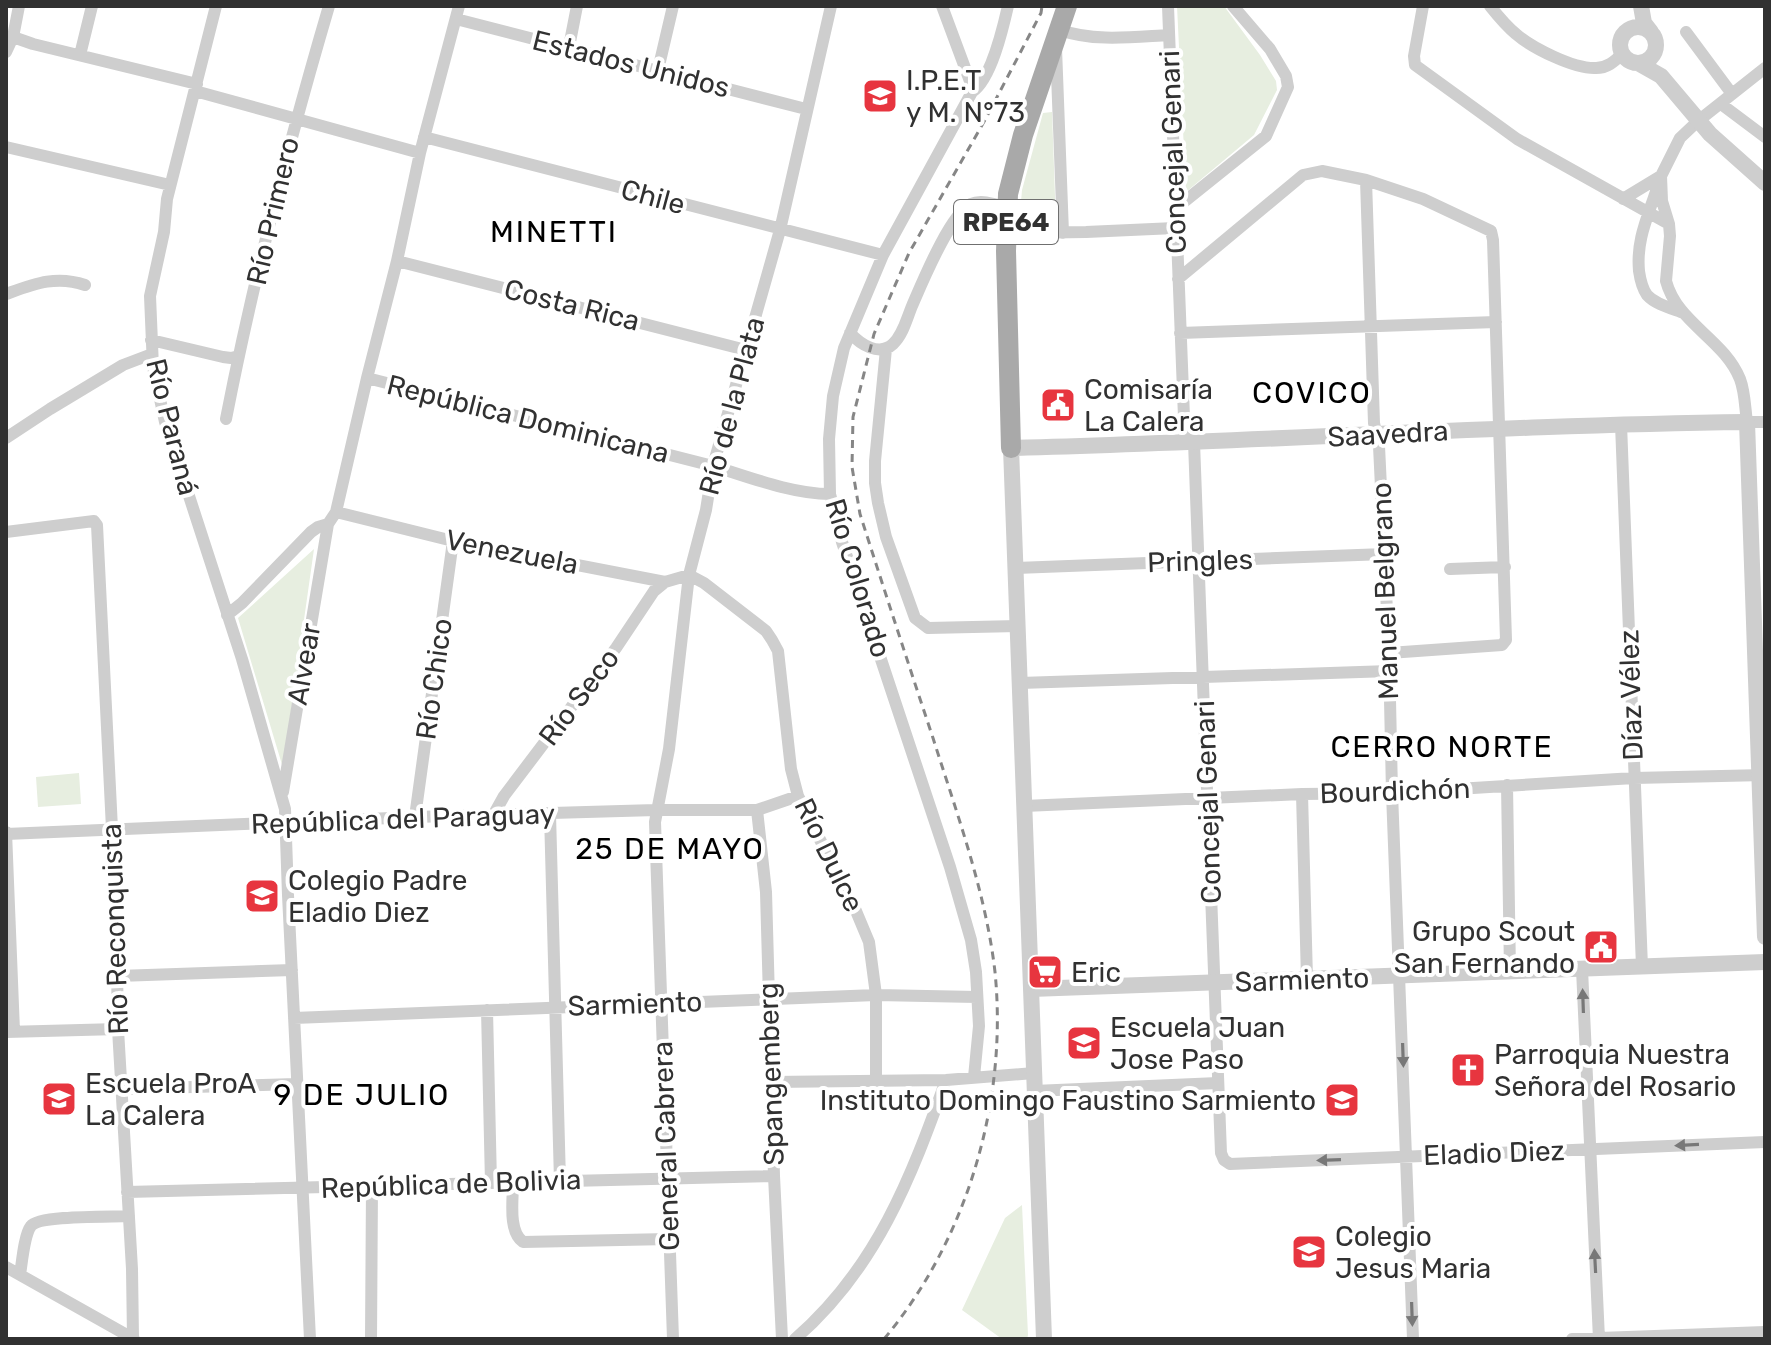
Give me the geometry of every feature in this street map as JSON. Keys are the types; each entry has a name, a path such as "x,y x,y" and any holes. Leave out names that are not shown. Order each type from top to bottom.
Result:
{"main road":[{"name":"RPE64","path":"1011,448 1007,207 1014,164 1067,6"}],"street":[{"path":"6,52 13,37 19,6"},
{"path":"80,55 92,6"},
{"name":"Río Paraná","path":"216,6 170,185 164,232 150,296 152,354 165,422 282,795"},
{"name":"Río Primero","path":"226,419 296,118 329,6"},
{"path":"569,47 577,6"},
{"path":"658,70 673,6"},
{"name":"Río de la Plata","path":"656,810 669,749 689,575 706,510 713,466 780,230 831,6"},
{"path":"942,6 972,92"},
{"name":"Río Colorado","path":"974,1077 979,1026 971,940 846,554 830,494 829,439 833,396 850,333 883,255 972,92 978,89 986,74 1008,6"},
{"name":"Concejal Genari","path":"1168,6 1180,333 1199,561 1218,1083 1221,1153 1224,1160"},
{"path":"1175,209 1266,136 1288,87 1286,76 1270,49 1233,6"},
{"path":"1423,6 1415,65 1517,139 1669,224"},
{"path":"1490,6 1518,36 1544,52 1581,67 1597,68 1612,64 1622,54"},
{"path":"1641,6 1635,21 1621,37 1620,49 1629,61 1661,76"},
{"path":"1641,6 1644,23 1656,43 1656,62 1661,76 1698,121 1765,183"},
{"name":"Estados Unidos","path":"457,12 569,47 806,109"},
{"name":"Alvear","path":"310,1339 286,823 282,795 328,524 336,512 420,153 457,12"},
{"path":"1629,29 1640,27 1651,32"},
{"path":"1686,32 1732,94"},
{"path":"1063,233 1058,36 1101,39 1169,35"},
{"path":"13,37 420,153"},
{"path":"1638,63 1649,59 1655,49"},
{"path":"1681,312 1657,303 1647,294 1641,281 1641,232 1661,176 1680,138 1765,68"},
{"path":"1035,102 1058,104"},
{"path":"1721,104 1765,137"},
{"name":"Chile","path":"424,137 883,255"},
{"path":"6,147 170,185"},
{"path":"1178,279 1303,175 1322,171 1366,180 1423,199 1491,231 1505,567 1505,643 1389,653"},
{"path":"1623,199 1661,176"},
{"path":"1661,176 1662,201 1670,236 1666,281 1681,312 1709,337 1736,370 1743,391 1759,588 1757,666 1765,937"},
{"name":"Manuel Belgrano","path":"1366,180 1376,434 1390,671 1413,1339"},
{"path":"850,333 859,343 870,348 886,349 893,344 957,216 964,208 980,201 1007,207"},
{"path":"1006,233 1175,228"},
{"name":"Costa Rica","path":"397,261 746,350"},
{"path":"6,294 54,279 69,279 85,285"},
{"path":"1180,333 1496,322"},
{"path":"151,340 223,357 239,356"},
{"path":"886,349 875,483 886,537 915,618 928,628 1018,626"},
{"path":"6,438 123,365 152,354"},
{"name":"República Dominicana","path":"367,378 791,488 830,494"},
{"name":"Saavedra","path":"1011,448 1621,424 1765,422"},
{"name":"Díaz Vélez","path":"1621,424 1642,967"},
{"name":"RPE64","path":"1011,448 1044,1339"},
{"name":"Venezuela","path":"336,512 453,541 665,582 689,575"},
{"name":"Río Reconquista","path":"6,532 94,521 97,525 134,1339"},
{"path":"227,615 311,532 328,524"},
{"name":"Río Chico","path":"415,817 453,541"},
{"name":"Pringles","path":"1016,568 1385,554"},
{"path":"1450,569 1505,567"},
{"name":"Río Dulce","path":"689,575 766,631 778,651 791,769 798,796 869,942 876,995 876,1081"},
{"name":"Río Seco","path":"494,814 654,591 665,582"},
{"path":"1020,683 1390,671"},
{"name":"Bourdichón","path":"1024,806 1392,793 1634,778 1762,775"},
{"path":"1507,785 1510,972"},
{"path":"1302,794 1307,979"},
{"name":"República del Paraguay","path":"6,833 494,814 757,810 798,796"},
{"name":"General Cabrera","path":"656,810 673,1339"},
{"name":"Spangemberg","path":"757,810 766,892 782,1339"},
{"path":"550,814 560,1181"},
{"path":"6,833 10,1032 118,1029"},
{"name":"Sarmiento","path":"1031,989 1765,962"},
{"path":"1582,969 1598,1338"},
{"path":"118,976 292,970"},
{"name":"Sarmiento","path":"294,1018 876,995 977,997"},
{"path":"487,1010 491,1183"},
{"path":"772,1082 946,1080 1034,1073"},
{"path":"795,1339 821,1316 874,1246 903,1191 946,1080"},
{"path":"1034,1091 1218,1083"},
{"path":"121,1089 296,1084"},
{"name":"Eladio Diez","path":"1224,1160 1230,1164 1765,1142"},
{"name":"República de Bolivia","path":"127,1192 774,1176"},
{"path":"513,1183 514,1230 523,1242 669,1239"},
{"path":"371,1339 372,1186"},
{"path":"20,1275 29,1228 35,1222 129,1216"},
{"path":"6,1267 134,1339"},
{"path":"1572,1339 1765,1332"}],"shaded area":[{"path":"1177,6 1224,6 1260,55 1276,81 1277,90 1254,135 1186,192"},
{"path":"1052,112 1056,224 1019,225 1022,190 1043,113"},
{"path":"314,549 283,768 238,618"},
{"path":"79,773 81,804 38,807 36,777"},
{"path":"1022,1205 1028,1335 1027,1339 1002,1339 962,1310 1005,1218"}],"railway":[{"path":"884,1339 913,1300 938,1258 976,1167 995,1070 997,1021 991,942 978,883 860,514 852,467 853,417 874,334 909,253 985,120 1042,6"}],"place":[{"name":"I.P.E.T y M. N°73","path":"880,96"},
{"name":"Comisaría La Calera","path":"1058,405"},
{"name":"Colegio Padre Eladio Diez","path":"262,896"},
{"name":"Grupo Scout San Fernando","path":"1601,947"},
{"name":"Eric","path":"1045,972"},
{"name":"Escuela Juan Jose Paso","path":"1084,1043"},
{"name":"Parroquia Nuestra Señora del Rosario","path":"1468,1070"},
{"name":"Escuela ProA La Calera","path":"59,1099"},
{"name":"Instituto Domingo Faustino Sarmiento","path":"1342,1100"},
{"name":"Colegio Jesus Maria","path":"1309,1252"}],"district":[{"name":"MINETTI","path":"554,232"},
{"name":"COVICO","path":"1312,393"},
{"name":"CERRO NORTE","path":"1442,747"},
{"name":"25 DE MAYO","path":"670,849"},
{"name":"9 DE JULIO","path":"362,1095"}]}
